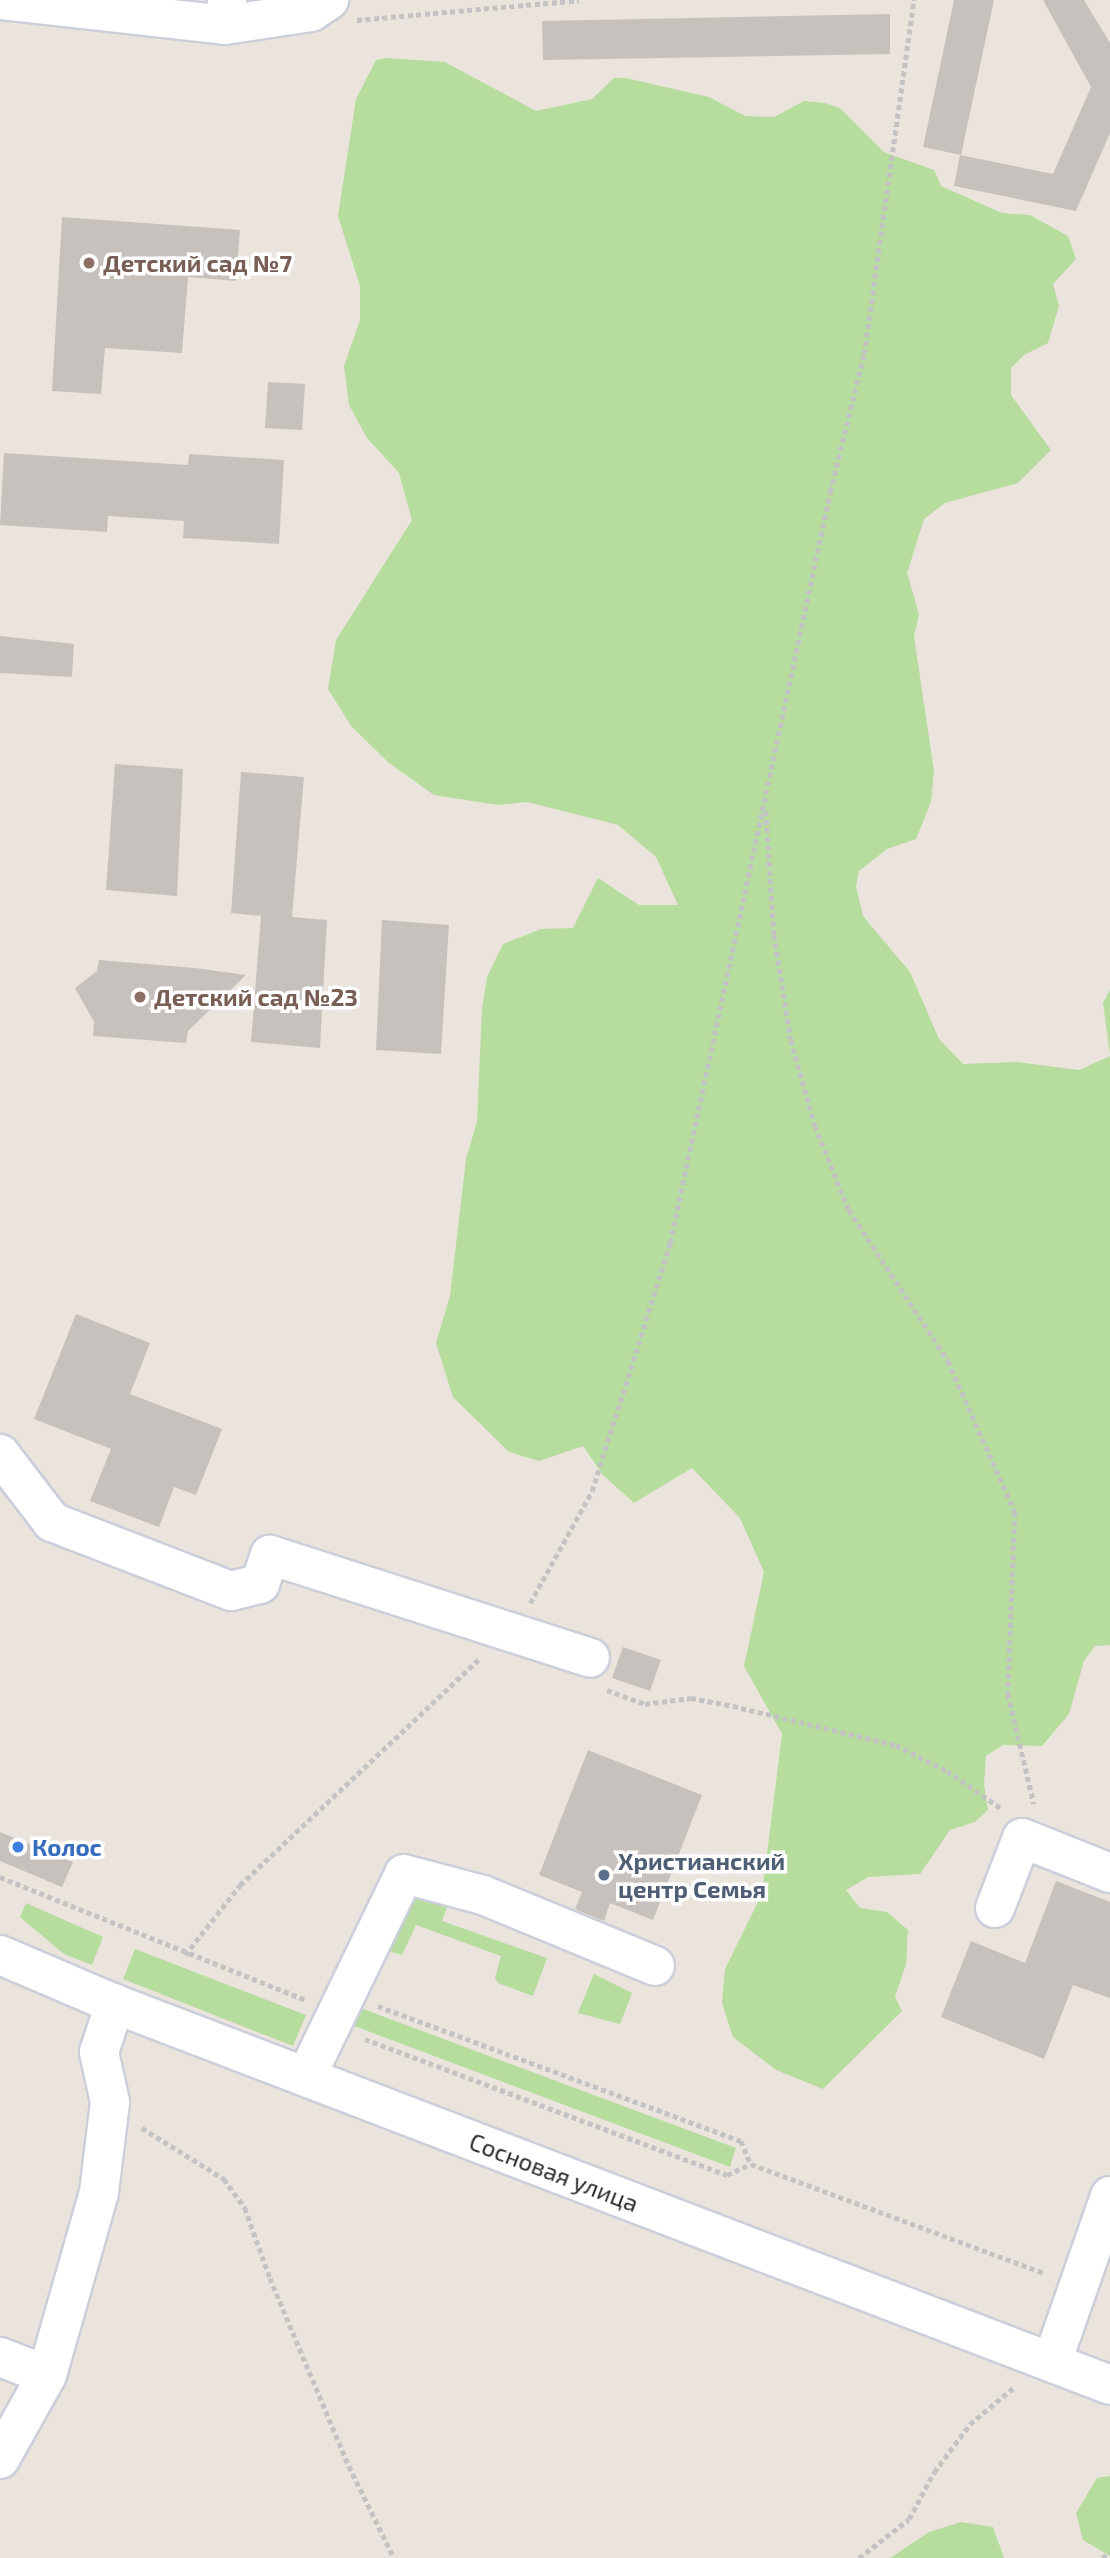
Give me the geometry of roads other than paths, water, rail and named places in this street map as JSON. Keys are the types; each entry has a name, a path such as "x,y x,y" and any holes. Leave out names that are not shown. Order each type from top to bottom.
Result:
{"street":[{"path":"2,0 226,12 337,11"},
{"path":"0,1454 52,1522 231,1591 260,1584 270,1555 590,1658"},
{"path":"995,1908 1035,1843 1110,1873"},
{"path":"306,2077 335,2010 404,1874 483,1895 655,1966"},
{"name":"Сосновая улица","path":"0,1955 115,2004 1110,2385"},
{"path":"0,2459 47,2375 99,2192 110,2102 99,2052 115,2004"},
{"path":"1052,2362 1110,2196"},
{"path":"0,2357 47,2375"}],"place":[{"name":"Детский сад №7","path":"89,263"},
{"name":"Детский сад №23","path":"140,997"},
{"name":"Колос","path":"18,1847"},
{"name":"Христианский центр Семья","path":"604,1875"}]}
